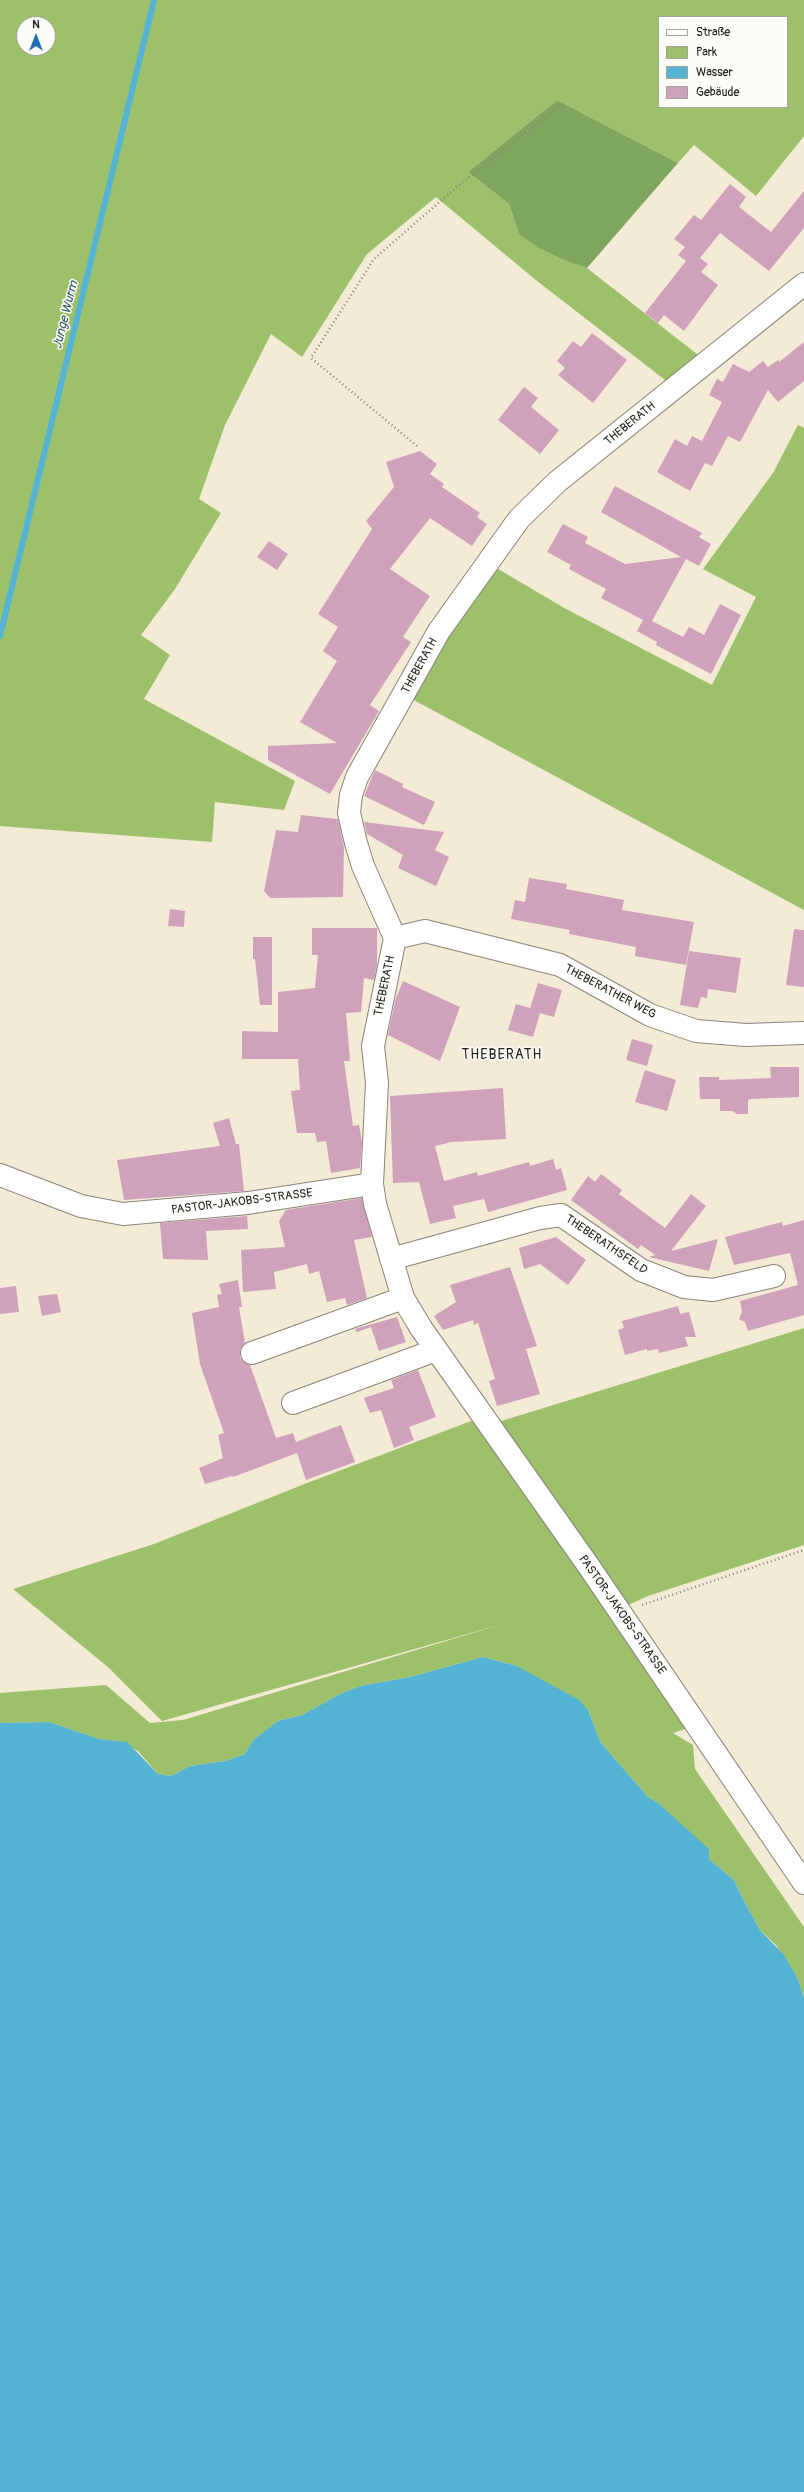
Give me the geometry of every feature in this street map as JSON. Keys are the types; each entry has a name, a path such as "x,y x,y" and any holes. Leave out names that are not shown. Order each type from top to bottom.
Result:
{"street":[{"name":"THEBERATH","path":"372,1184 376,1083 373,1046 395,938 363,866 349,813 351,795 357,777 439,631 519,519 557,482 804,284"},
{"name":"THEBERATHER WEG","path":"395,938 425,931 560,965 656,1017 696,1031 746,1034 804,1032"},
{"name":"PASTOR-JAKOBS-STRASSE","path":"0,1175 81,1206 123,1214 248,1203 372,1184 375,1204 403,1298 436,1350 621,1614 804,1883"},
{"name":"THEBERATHSFELD","path":"391,1259 540,1218 561,1215 641,1270 684,1288 713,1290 774,1276"},
{"path":"252,1353 403,1298"},
{"path":"293,1403 436,1350"}],"path":[{"path":"417,446 311,358 374,258 458,186 563,103"},
{"path":"621,1614 804,1550"}],"green space":[{"path":"0,0 804,0 804,136 756,196 694,145 678,163 557,100 468,172 509,204 519,234 571,263 587,268 702,358 669,383 537,281 436,197 367,254 302,357 271,334 225,425 199,499 221,513 175,589 141,635 170,655 144,699 295,781 284,810 215,802 212,842 0,826"},
{"path":"557,100 678,163 587,268 571,263 539,248 519,234 509,204 468,172"},
{"path":"798,425 804,428 804,910 410,698 456,615 493,566 566,609 712,685 756,597 703,569 773,473"},
{"path":"804,1328 804,1545 648,1596 624,1607 498,1422"},
{"path":"479,1418 691,1727 673,1733 693,1745 695,1769 804,1927 804,1999 798,1979 776,1945 760,1930 734,1880 709,1859 658,1803 648,1797 601,1743 588,1710 517,1666 483,1657 410,1677 360,1686 340,1694 302,1715 278,1721 253,1740 245,1754 225,1761 190,1766 171,1776 158,1774 138,1751 117,1741 99,1739 49,1722 0,1723 0,1693 106,1685 150,1723 183,1720 506,1623 162,1721 109,1668 13,1589 154,1544 307,1483"}],"water":[{"path":"483,1657 517,1666 579,1700 588,1710 601,1743 648,1797 658,1803 709,1849 709,1859 734,1880 760,1930 784,1955 798,1979 804,1999 804,2492 0,2492 0,1723 49,1722 99,1739 127,1742 158,1774 171,1776 190,1766 225,1761 245,1754 253,1740 278,1721 302,1715 340,1694 360,1686 410,1677"}],"building":[{"path":"730,184 746,197 739,207 771,232 804,191 804,228 769,271 720,233 700,258 708,264 701,272 718,285 684,331 664,315 658,323 645,313 686,261 678,255 685,247 674,239 694,215 701,220"},
{"path":"592,333 627,360 593,403 558,375 565,368 557,361 573,341 581,347"},
{"path":"804,342 804,381 778,402 768,390 740,442 728,436 712,466 705,463 690,491 657,472 675,439 687,446 692,436 702,441 722,402 709,395 717,379 723,382 733,364 749,372 763,361 768,367 778,360 779,362"},
{"path":"524,387 538,398 531,407 559,430 540,454 498,420"},
{"path":"420,451 437,464 430,474 444,484 442,487 480,513 477,517 487,524 472,546 430,518 390,569 430,596 403,637 411,642 370,705 379,711 330,794 268,760 268,746 337,743 300,722 337,661 323,651 338,627 318,614 372,529 366,521 394,487 386,462"},
{"path":"615,486 702,533 699,537 711,544 699,566 686,559 652,621 683,637 689,627 704,635 720,604 741,615 711,674 656,645 657,642 637,631 643,620 601,598 606,589 569,569 571,565 547,552 563,524 588,537 585,543 625,564 681,557 601,512"},
{"path":"269,541 288,554 277,570 257,557"},
{"path":"375,770 403,784 402,787 435,802 424,825 364,796"},
{"path":"301,815 338,819 344,847 343,897 270,898 264,891 276,830 298,832"},
{"path":"364,822 444,832 435,850 449,857 436,886 398,868 403,855 367,834"},
{"path":"529,878 567,884 566,889 624,900 622,910 694,922 686,965 635,956 636,947 569,934 570,930 511,919 515,900 525,902"},
{"path":"170,909 185,911 184,927 168,926"},
{"path":"312,928 377,928 377,965 374,980 364,978 361,1012 346,1013 350,1061 344,1061 353,1126 359,1125 362,1142 360,1168 331,1173 326,1141 317,1142 315,1133 297,1133 291,1091 300,1090 298,1059 242,1059 242,1031 278,1032 278,992 315,988 318,955 312,955"},
{"path":"794,929 804,930 804,987 786,985"},
{"path":"253,937 272,937 272,1005 260,1005 255,959 253,959"},
{"path":"689,951 741,958 736,993 708,989 707,998 701,997 698,1008 680,1005"},
{"path":"403,981 460,1007 440,1061 388,1035 395,1001"},
{"path":"538,983 562,990 554,1017 540,1013 533,1037 508,1030 516,1004 530,1008"},
{"path":"632,1039 653,1045 647,1066 626,1060"},
{"path":"770,1067 799,1067 799,1097 748,1100 748,1114 737,1114 732,1111 720,1111 720,1099 700,1099 699,1077 719,1077 719,1080 771,1078"},
{"path":"645,1070 676,1080 667,1111 635,1102"},
{"path":"503,1088 506,1139 452,1142 435,1146 444,1181 477,1172 478,1176 529,1162 530,1166 553,1159 556,1170 561,1168 567,1190 488,1212 484,1199 453,1206 456,1218 430,1224 419,1182 393,1183 390,1096"},
{"path":"229,1118 236,1144 239,1144 244,1191 124,1200 117,1160 220,1146 213,1123"},
{"path":"601,1174 622,1190 619,1194 665,1228 691,1194 706,1206 671,1251 718,1239 709,1271 649,1257 655,1255 641,1245 638,1249 571,1200 588,1176 595,1182"},
{"path":"362,1198 372,1237 354,1240 367,1298 347,1305 345,1298 327,1302 319,1271 309,1274 307,1264 274,1272 276,1289 243,1292 241,1250 285,1247 279,1221 286,1210"},
{"path":"247,1216 248,1229 206,1231 208,1260 163,1259 160,1223"},
{"path":"804,1220 804,1315 748,1331 745,1322 739,1319 742,1312 740,1301 798,1285 790,1253 734,1265 725,1237 782,1222 783,1226"},
{"path":"556,1237 586,1260 568,1285 540,1264 524,1269 519,1248"},
{"path":"510,1267 537,1346 526,1349 540,1394 497,1406 489,1381 495,1379 478,1323 474,1325 473,1320 443,1330 434,1316 456,1302 450,1285"},
{"path":"238,1280 242,1307 239,1307 245,1343 240,1350 240,1357 244,1362 250,1365 276,1438 293,1433 296,1442 341,1425 355,1462 306,1480 297,1453 233,1477 232,1476 205,1484 199,1468 223,1458 218,1435 224,1433 200,1364 192,1313 219,1307 217,1295 222,1294 219,1284"},
{"path":"16,1286 19,1312 0,1314 0,1288"},
{"path":"57,1294 61,1312 42,1316 38,1296"},
{"path":"678,1306 680,1314 689,1312 696,1337 685,1337 688,1346 659,1353 658,1349 647,1351 647,1349 625,1355 618,1330 624,1328 622,1321"},
{"path":"397,1317 406,1342 379,1351 371,1327 357,1332 355,1329"},
{"path":"418,1370 436,1417 409,1427 414,1440 394,1448 381,1410 370,1413 364,1398 394,1388 391,1380"}],"waterway":[{"name":"Junge Wurm","path":"0,636 154,0"}],"district":[{"name":"THEBERATH","path":"502,1055"}]}
